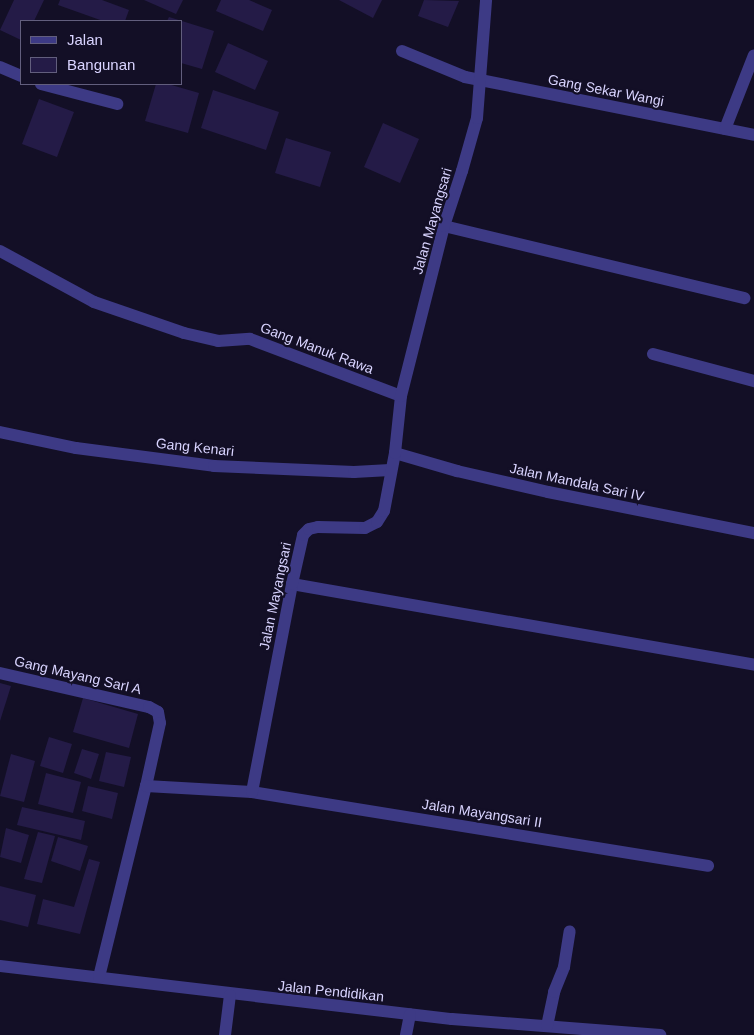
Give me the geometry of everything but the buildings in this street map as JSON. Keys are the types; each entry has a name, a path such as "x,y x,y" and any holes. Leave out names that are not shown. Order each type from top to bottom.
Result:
{"street":[{"name":"Jalan Mayangsari","path":"252,792 300,544 304,535 309,529 365,528 377,522 384,511 390,470 395,453 401,396 444,226 477,118 486,0"},
{"name":"Gang Sekar Wangi","path":"402,51 465,77 754,135"},
{"path":"725,129 754,55"},
{"path":"0,67 20,76"},
{"path":"45,85 116,104"},
{"path":"444,226 744,298"},
{"name":"Gang Manuk Rawa","path":"0,251 94,302 184,333 218,340 250,339 401,396"},
{"path":"653,354 754,381"},
{"name":"Gang Kenari","path":"0,432 76,448 214,466 354,472 390,470"},
{"name":"Jalan Mandala Sari IV","path":"395,453 457,471 548,492 754,533"},
{"path":"292,584 754,665"},
{"name":"Gang Mayang SarI A","path":"0,673 149,707 158,712 160,723 146,786"},
{"path":"99,977 146,786 252,792"},
{"name":"Jalan Mayangsari II","path":"252,792 708,866"},
{"path":"547,1026 554,992 564,967 570,931"},
{"name":"Jalan Pendidikan","path":"0,966 230,995 410,1014 660,1035"},
{"path":"225,1035 230,995"},
{"path":"406,1035 410,1014"}]}
